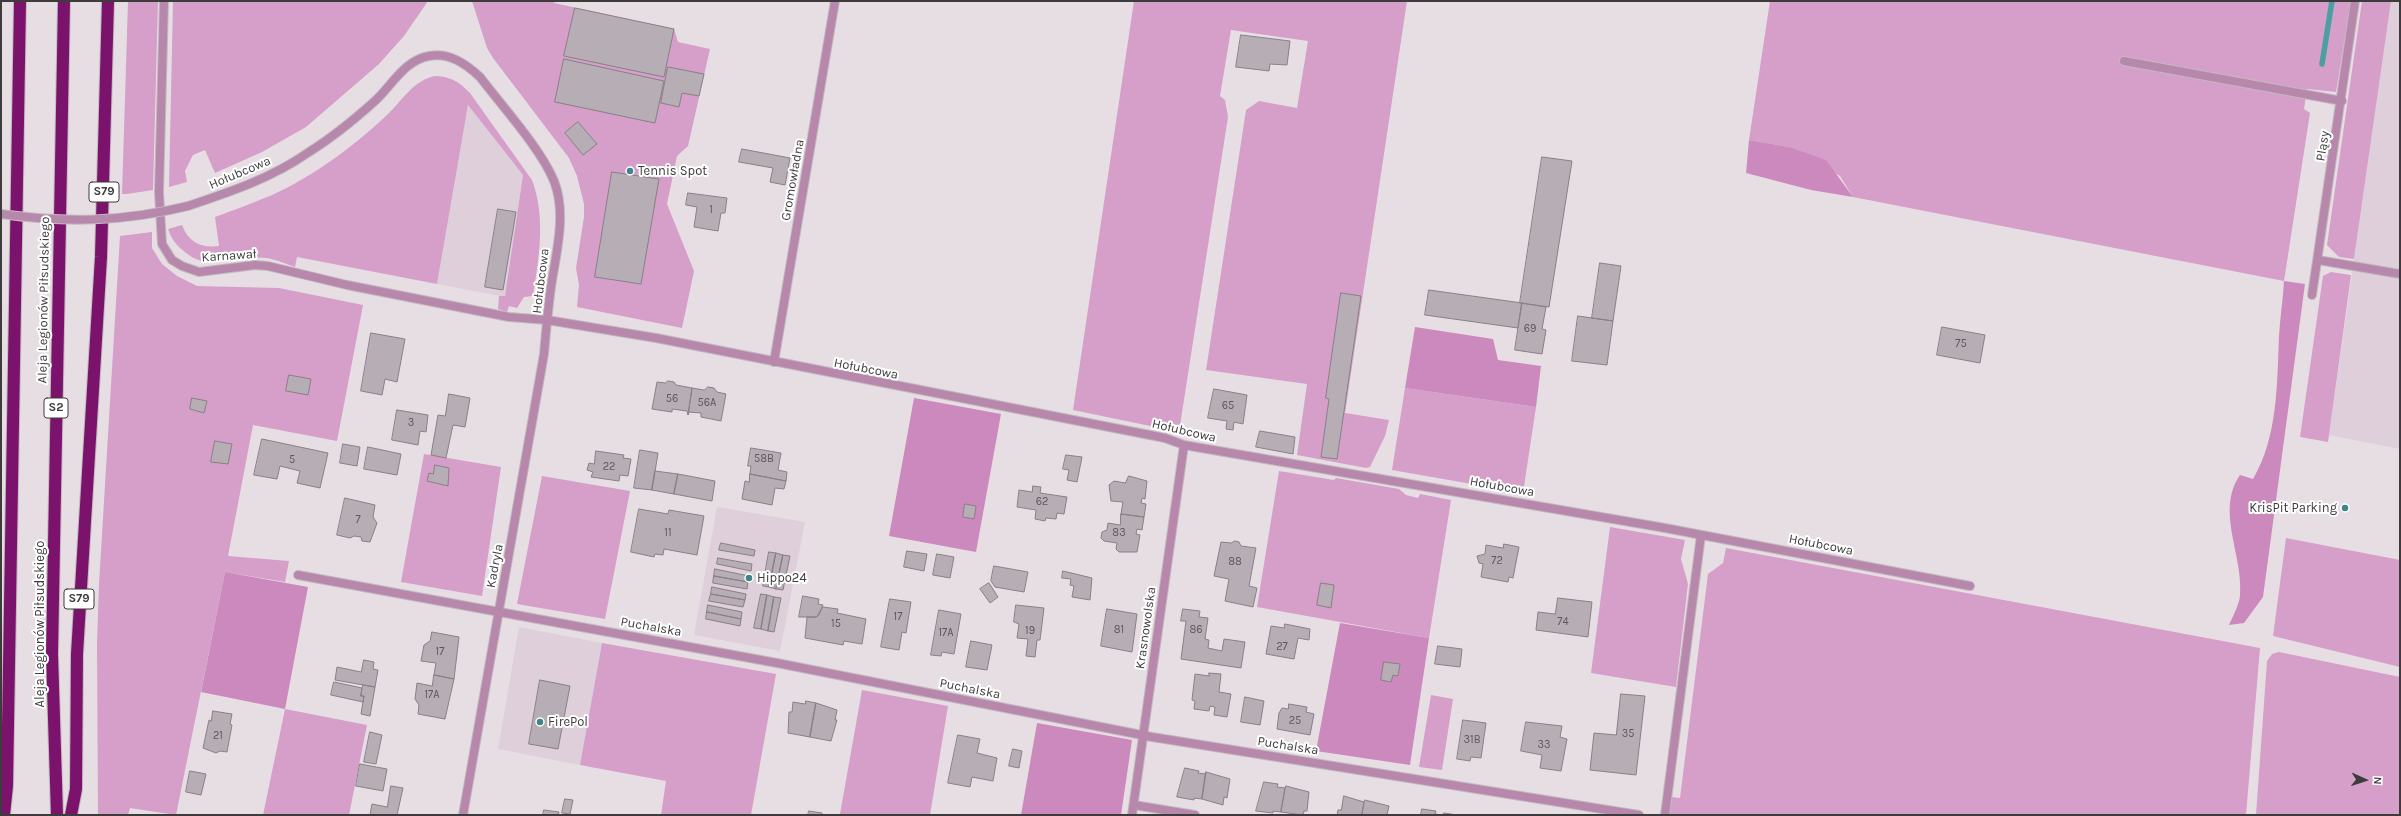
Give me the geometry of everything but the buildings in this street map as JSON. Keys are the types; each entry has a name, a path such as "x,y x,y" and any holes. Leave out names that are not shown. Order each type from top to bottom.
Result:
{"highway":[{"path":"4,815 7,786 20,1"},
{"name":"Aleja Legionów Piłsudskiego","path":"57,815 52,654 64,1"},
{"name":"S79","path":"71,815 76,789 77,654 80,581 101,257 108,1"}],"street":[{"name":"Karnawał","path":"164,1 159,192 162,244 172,260 199,272 268,266 347,285 509,317 546,320"},
{"name":"Gromowładna","path":"774,362 835,1"},
{"name":"Pląsy","path":"2312,295 2342,101 2355,1"},
{"name":"Hołubcowa","path":"1,214 29,218 95,220 124,219 188,206 230,193 269,176 308,153 348,124 377,98 401,72 418,60 428,56 454,58 468,66 480,77 539,155 554,181 558,195 560,216 546,320 656,338 1165,438 1184,444 1701,534 1970,586"},
{"path":"2124,61 2342,101"},
{"path":"2318,260 2400,274"},
{"name":"Kadryla","path":"463,815 531,437 544,354 546,320"},
{"name":"Krasnowolska","path":"1132,815 1184,444"},
{"path":"1665,815 1701,534"},
{"name":"Puchalska","path":"298,576 777,663 1143,735 1639,815"},
{"path":"1134,805 1195,815"}],"shaded area":[{"path":"128,1 158,1 153,190 122,194"},
{"path":"173,1 428,1 404,36 379,64 306,127 262,152 215,173 205,150 193,155 185,171 187,182 169,187"},
{"name":"Tennis Spot","path":"472,1 554,1 554,3 674,29 678,42 710,49 688,146 677,156 667,204 694,271 682,328 577,307 579,285 576,268 584,217 584,204 577,176 569,158 487,48"},
{"path":"1134,1 1407,1 1345,413 1389,420 1385,436 1370,467 1366,468 1297,455 1307,384 1206,370 1246,110 1259,101 1297,108 1308,41 1231,30 1220,96 1225,100 1228,117 1179,432 1073,410"},
{"path":"1770,1 2351,1 2336,92 2307,89 2304,109 2310,113 2284,281 1853,197 1840,176 1789,147 1749,140"},
{"path":"2362,1 2391,1 2354,259 2339,257 2327,245"},
{"path":"2391,1 2400,1 2400,449 2329,435"},
{"path":"436,76 455,81 470,93 532,180 539,208 539,252 533,296 524,297 517,308 509,306 507,312 498,309 499,296 505,296 523,175 468,105 437,284 297,257 295,267 277,260 255,257 224,262 205,262 195,259 186,253 173,239 168,229 182,225 188,236 196,243 207,246 219,246 215,217 272,195 318,170 333,160 374,127 409,91 421,81"},
{"path":"468,105 523,175 505,297 437,284"},
{"path":"1749,140 1789,147 1826,160 1853,197 1811,190 1746,173"},
{"path":"152,232 152,248 162,264 177,276 197,286 279,288 363,305 337,441 253,425 228,556 289,561 285,582 225,572 176,815 130,808 128,815 98,815 97,644 99,584 120,236"},
{"path":"2331,272 2351,275 2328,442 2300,437 2323,276"},
{"path":"2284,281 2305,284 2263,597 2244,623 2229,625 2240,596 2238,565 2230,519 2230,503 2233,489 2240,475 2253,479 2261,463 2272,428 2275,409 2279,329"},
{"path":"1415,327 1493,339 1498,360 1541,366 1536,407 1405,388"},
{"path":"1405,388 1536,407 1523,493 1392,470"},
{"path":"914,398 1001,414 976,552 889,536"},
{"path":"424,454 501,467 482,596 401,582"},
{"path":"1279,471 1334,480 1336,478 1399,489 1406,495 1418,498 1420,494 1451,500 1429,638 1257,607"},
{"path":"542,476 630,491 605,619 517,604"},
{"name":"Hippo24","path":"717,507 805,522 780,651 694,635"},
{"path":"1610,527 1685,540 1681,559 1688,584 1676,687 1591,673"},
{"path":"2286,538 2400,560 2400,667 2273,636"},
{"path":"1726,548 2260,648 2246,815 1669,815 1671,797 1680,798 1708,574 1723,563"},
{"path":"225,572 308,587 285,709 201,692"},
{"path":"1340,623 1429,638 1410,765 1316,751"},
{"path":"519,627 602,643 580,765 498,749"},
{"path":"602,643 776,674 751,815 661,815 666,781 580,765"},
{"path":"2279,652 2400,677 2400,815 2256,815 2267,661 2272,654"},
{"path":"862,690 948,706 930,815 840,814"},
{"path":"1431,695 1453,699 1442,770 1419,767"},
{"path":"285,709 367,725 349,815 263,815"},
{"path":"1037,723 1132,740 1121,815 1021,815"}],"waterway":[{"path":"2322,64 2332,1"}],"place":[{"name":"Tennis Spot","path":"630,171"},
{"name":"KrisPit Parking","path":"2345,508"},
{"name":"Hippo24","path":"749,578"},
{"name":"FirePol","path":"540,722"}]}
